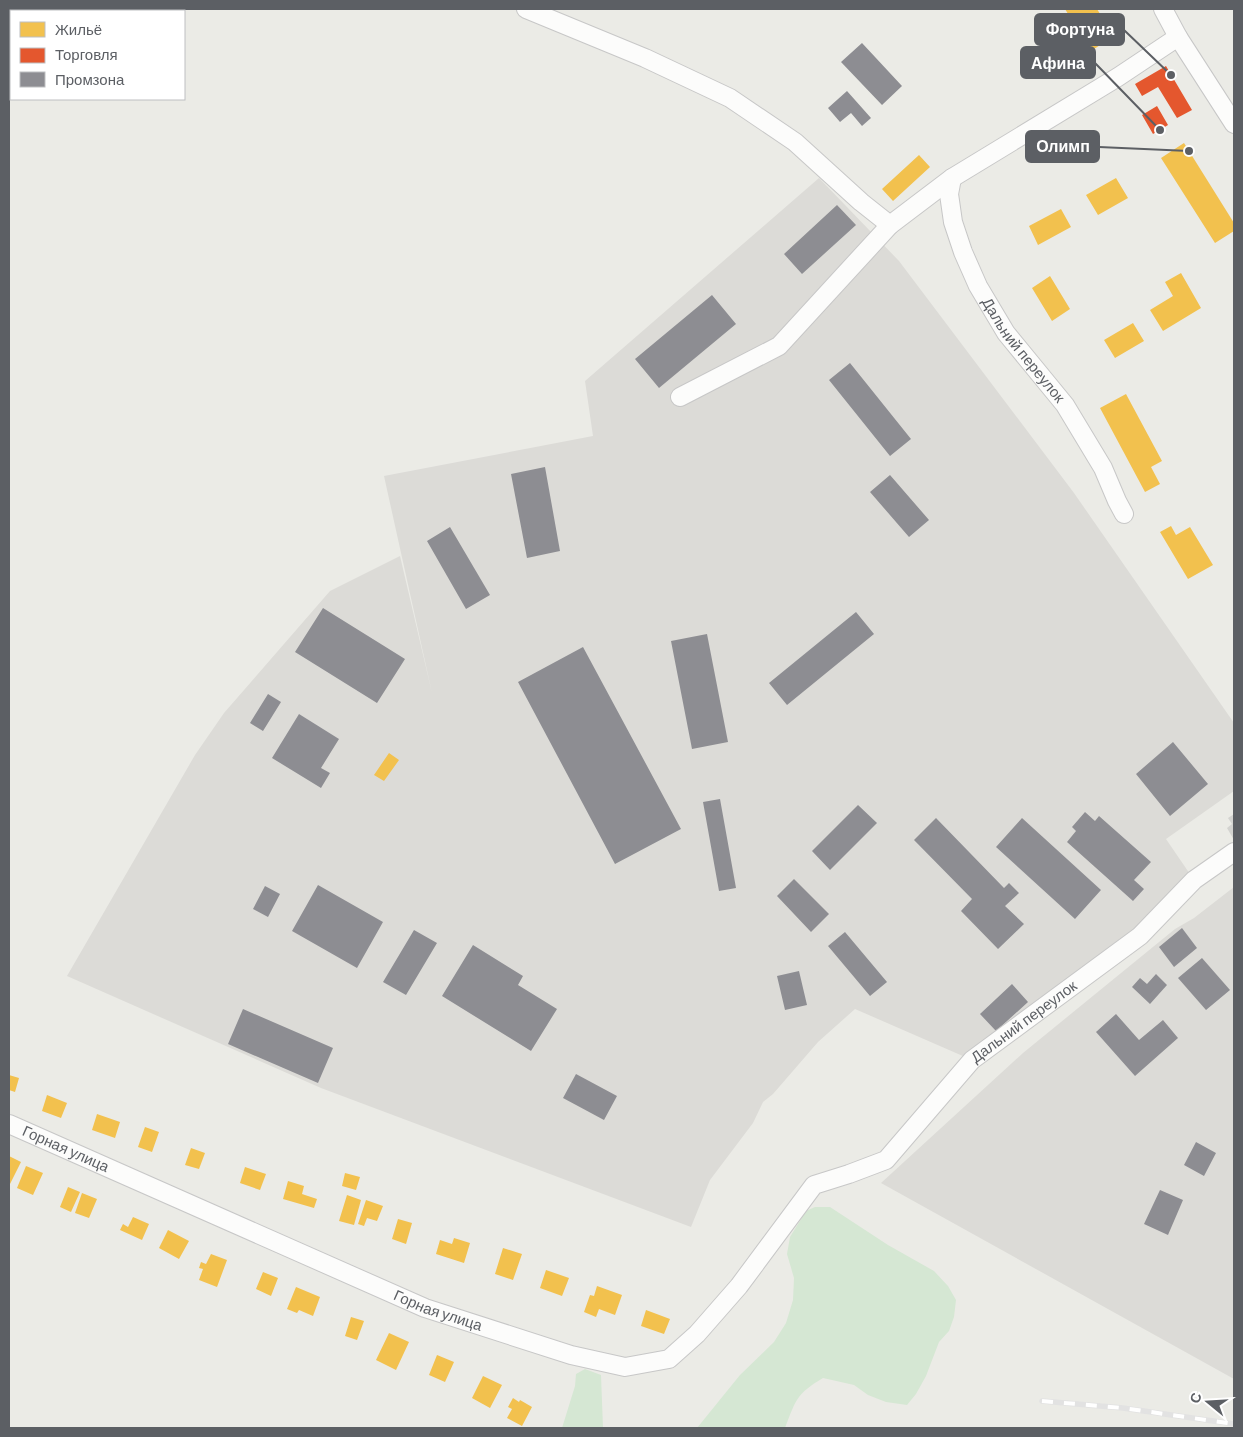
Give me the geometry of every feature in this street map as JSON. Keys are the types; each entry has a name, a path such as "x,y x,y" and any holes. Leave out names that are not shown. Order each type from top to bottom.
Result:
{"street":[{"path":"526,9 645,58 730,98 795,142 861,202 890,225"},
{"path":"1163,9 1178,37 1232,113"},
{"path":"680,397 779,346 890,225 952,178 1118,77 1178,37"},
{"name":"Дальний переулок","path":"952,178 949,194 953,222 963,252 978,286 1006,333 1070,412 1103,468 1116,501 1124,514"},
{"name":"Дальний переулок","path":"814,1185 886,1160 972,1060 1140,936 1194,880 1234,852"},
{"name":"Горная улица","path":"9,1124 425,1308 571,1354 625,1366 669,1359 698,1334 739,1286 814,1185"}],"shaded area":[{"path":"819,178 899,261 1074,493 1234,723 1234,791 1166,839 1194,880 1142,940 972,1060 855,1009 818,1042 773,1094 763,1102 753,1123 710,1180 691,1227 321,1088 67,976 195,755 224,713 330,591 400,556 432,693 384,476 593,436 585,381"},
{"path":"1234,887 1234,1379 881,1183 1023,1053 1175,929 1194,918"}],"green space":[{"path":"815,1207 830,1207 888,1245 934,1271 948,1286 956,1300 954,1317 949,1331 939,1342 926,1376 907,1405 886,1402 868,1395 854,1385 823,1378 798,1398 785,1428 697,1428 740,1375 774,1342 786,1323 793,1300 794,1278 787,1254 790,1237 806,1211"},
{"path":"585,1369 601,1375 603,1428 562,1428 575,1386 576,1374"}],"building: Жильё":[{"path":"1065,9 1097,9 1114,36 1091,51"},
{"path":"1184,143 1234,223 1234,231 1215,243 1161,158"},
{"path":"919,155 930,167 893,201 882,189"},
{"path":"1116,178 1128,198 1098,215 1086,195"},
{"path":"1061,209 1071,227 1038,245 1029,226"},
{"path":"1181,273 1201,308 1163,331 1150,310 1173,296 1165,282"},
{"path":"1050,276 1070,309 1052,321 1032,288"},
{"path":"1133,323 1144,341 1115,358 1104,340"},
{"path":"1126,394 1162,461 1151,467 1160,484 1145,492 1100,408"},
{"path":"1171,526 1176,535 1190,527 1213,565 1188,579 1160,532"},
{"path":"389,753 399,760 384,781 374,775"},
{"path":"9,1075 19,1078 15,1092 9,1090"},
{"path":"47,1095 67,1103 61,1118 42,1111"},
{"path":"97,1114 120,1122 115,1138 92,1130"},
{"path":"145,1127 159,1132 152,1152 138,1147"},
{"path":"191,1148 205,1153 199,1169 185,1165"},
{"path":"9,1156 21,1162 9,1186"},
{"path":"26,1166 43,1173 33,1195 17,1188"},
{"path":"245,1167 266,1174 260,1190 240,1183"},
{"path":"345,1173 360,1177 356,1190 342,1186"},
{"path":"288,1181 304,1186 302,1194 317,1199 314,1208 283,1199"},
{"path":"68,1187 80,1192 71,1212 60,1207"},
{"path":"82,1193 97,1199 89,1218 75,1213"},
{"path":"347,1195 361,1200 354,1225 339,1221"},
{"path":"366,1200 383,1206 377,1221 367,1218 364,1226 358,1224"},
{"path":"133,1217 149,1224 142,1240 120,1230 123,1224 128,1227"},
{"path":"398,1219 412,1223 406,1244 392,1239"},
{"path":"168,1230 189,1241 179,1259 159,1248"},
{"path":"454,1238 470,1243 464,1263 436,1254 440,1240 452,1244"},
{"path":"503,1248 522,1254 513,1280 495,1274"},
{"path":"211,1254 227,1260 217,1287 199,1280 203,1269 199,1268 201,1262 206,1264"},
{"path":"546,1270 569,1278 562,1296 540,1288"},
{"path":"263,1272 278,1278 271,1296 256,1289"},
{"path":"597,1286 622,1295 615,1315 599,1309 596,1317 584,1312 590,1295 594,1296"},
{"path":"296,1287 320,1297 313,1316 299,1310 297,1313 287,1309"},
{"path":"646,1310 670,1319 664,1334 641,1326"},
{"path":"351,1317 364,1321 357,1340 345,1336"},
{"path":"389,1333 409,1342 396,1370 376,1360"},
{"path":"437,1355 454,1362 445,1382 429,1375"},
{"path":"483,1376 502,1385 490,1408 472,1398"},
{"path":"513,1398 532,1407 522,1426 507,1418 512,1409 508,1407"}],"building: Торговля":[{"path":"1166,66 1192,110 1177,118 1158,87 1142,96 1135,84"},
{"path":"1157,106 1168,125 1153,134 1142,115"}],"building: Промзона":[{"path":"862,43 902,86 882,105 841,62"},
{"path":"847,91 871,118 862,126 851,113 840,122 828,108"},
{"path":"837,205 856,225 802,274 784,254"},
{"path":"712,295 736,324 659,388 635,359"},
{"path":"850,363 911,439 890,456 829,380"},
{"path":"545,467 560,551 527,558 511,474"},
{"path":"890,475 929,520 909,537 870,492"},
{"path":"450,527 490,595 466,609 427,541"},
{"path":"323,608 405,659 377,703 295,652"},
{"path":"856,612 874,634 787,705 769,683"},
{"path":"707,634 728,742 692,749 671,641"},
{"path":"583,647 681,829 615,864 518,682"},
{"path":"268,694 281,702 263,731 250,723"},
{"path":"299,714 339,739 321,768 330,773 321,788 272,758"},
{"path":"1173,742 1208,784 1170,816 1136,774"},
{"path":"720,799 736,888 719,891 703,802"},
{"path":"858,805 877,823 830,870 812,851"},
{"path":"1085,812 1095,821 1099,816 1151,862 1134,880 1144,889 1133,901 1067,842 1076,831 1072,827"},
{"path":"936,818 1004,888 1009,883 1019,893 1005,906 1024,924 998,949 961,911 972,899 914,840"},
{"path":"1022,818 1101,890 1075,919 996,847"},
{"path":"794,879 829,914 811,932 777,896"},
{"path":"318,885 383,922 357,968 292,931"},
{"path":"265,886 280,894 268,917 253,909"},
{"path":"1182,928 1197,948 1174,967 1159,947"},
{"path":"414,930 437,943 406,995 383,982"},
{"path":"845,932 887,982 870,996 828,946"},
{"path":"473,945 523,976 518,985 557,1009 531,1051 442,996"},
{"path":"1202,958 1230,990 1206,1010 1178,978"},
{"path":"799,971 807,1005 785,1010 777,976"},
{"path":"1156,974 1167,985 1150,1004 1132,987 1140,978 1147,984"},
{"path":"1012,984 1028,1002 996,1031 980,1014"},
{"path":"243,1009 333,1048 318,1083 228,1044"},
{"path":"1116,1014 1139,1040 1163,1020 1178,1038 1135,1076 1096,1032"},
{"path":"576,1074 617,1096 604,1120 563,1098"},
{"path":"1196,1142 1216,1153 1204,1176 1184,1165"},
{"path":"1160,1190 1183,1200 1168,1235 1144,1224"}],"building: Прочее":[{"path":"1234,814 1234,840 1227,828 1232,824 1228,818"}],"railway":[{"path":"1042,1401 1123,1408 1234,1424"}],"place":[{"name":"Фортуна","path":"1171,75"},
{"name":"Афина","path":"1160,130"},
{"name":"Олимп","path":"1189,151"}]}
